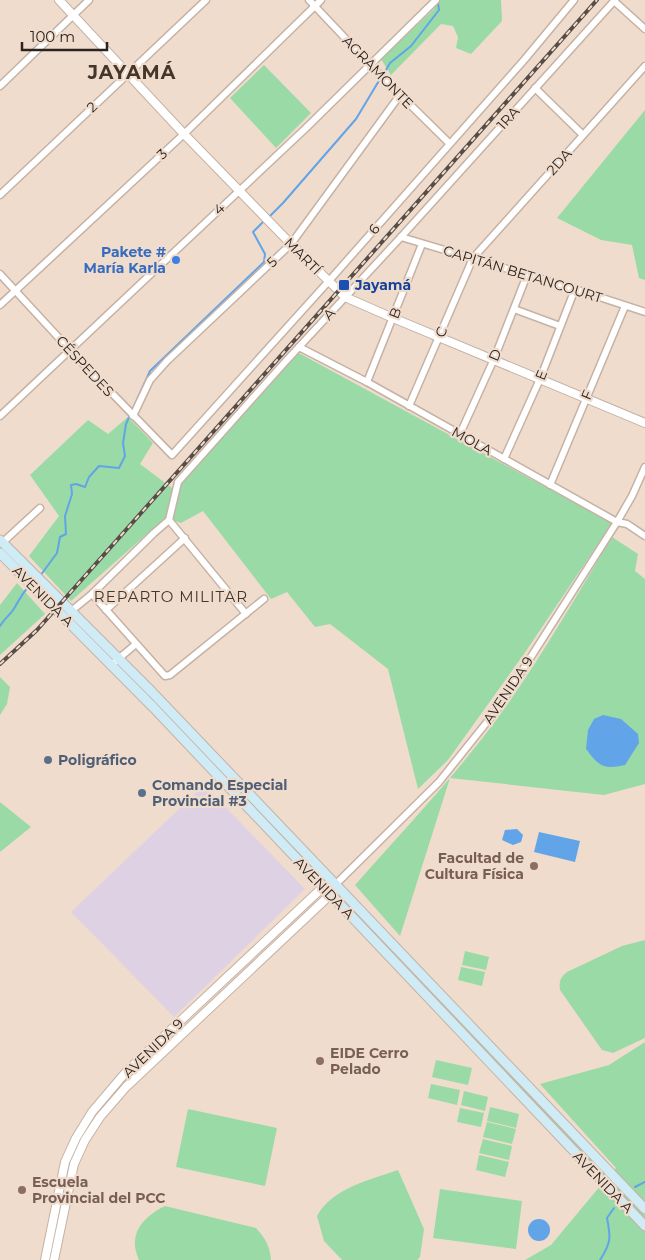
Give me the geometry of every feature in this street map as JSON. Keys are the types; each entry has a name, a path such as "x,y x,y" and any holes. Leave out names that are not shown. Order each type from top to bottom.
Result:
{"main road":[{"name":"AVENIDA A","path":"1,542 30,578"},
{"name":"AVENIDA A","path":"0,553 70,612 330,895 645,1226"},
{"name":"AVENIDA A","path":"38,585 335,885 645,1209"},
{"path":"410,979 413,966"}],"street":[{"name":"MARTÍ","path":"59,0 290,244 328,282 345,296 586,399 644,420"},
{"path":"0,86 89,0"},
{"name":"2","path":"0,195 206,0"},
{"name":"AGRAMONTE","path":"309,0 384,80 449,143"},
{"name":"3","path":"0,305 184,134 321,0"},
{"name":"4","path":"0,416 306,128 436,0"},
{"name":"6","path":"172,455 328,282 525,59 574,0"},
{"path":"614,0 645,29"},
{"name":"1RA","path":"401,237 614,0"},
{"name":"2DA","path":"473,258 645,66"},
{"path":"535,88 583,135"},
{"name":"5","path":"131,414 150,380 167,361 290,244 400,95"},
{"name":"CAPITÁN BETANCOURT","path":"401,237 645,312"},
{"name":"A","path":"169,520 178,482 345,296 401,237"},
{"name":"B","path":"367,382 422,244"},
{"name":"C","path":"409,406 473,258"},
{"name":"CÉSPEDES","path":"0,274 70,350 172,455"},
{"name":"D","path":"460,434 494,360 527,275"},
{"name":"E","path":"504,459 540,379 575,289"},
{"name":"F","path":"550,485 625,306"},
{"path":"514,309 560,326"},
{"name":"MOLA","path":"299,347 367,382 617,522 627,524 645,536"},
{"name":"AVENIDA 9","path":"54,1260 74,1164 85,1140 100,1117 126,1088 330,895 335,885 439,782 499,707 617,522 632,496 645,467"},
{"path":"1,542 40,508"},
{"path":"70,612 92,594 169,520 246,614"},
{"path":"106,610 185,538"},
{"path":"92,594 165,676 264,599"},
{"path":"115,662 136,644"},
{"path":"323,887 335,885"},
{"name":"AVENIDA 9","path":"45,1260 65,1162 76,1138 92,1112 126,1072 323,887"},
{"path":"173,1029 180,1037"},
{"path":"58,1198 67,1199"}],"shaded area":[{"path":"204,785 305,889 174,1017 71,912"}],"green space":[{"path":"435,0 501,0 502,21 471,54 456,48 458,37 453,26 441,24 391,75 381,59 434,9"},
{"path":"264,65 311,113 276,148 230,98"},
{"path":"645,110 645,280 639,278 632,245 601,240 557,218"},
{"path":"295,351 612,523 524,654 448,760 418,789 388,669 330,624 315,627 287,592 271,599 203,511 181,523 165,518 71,601 29,556 59,516 30,475 88,420 108,434 128,417 153,443 140,464 172,488"},
{"path":"612,537 638,554 635,571 645,579 645,784 604,795 450,778 490,729 535,664"},
{"path":"17,583 45,614 0,655 0,605"},
{"path":"0,677 10,687 7,704 0,715"},
{"path":"450,778 400,936 355,885"},
{"path":"0,802 31,827 0,852"},
{"path":"645,940 645,1038 613,1053 602,1050 560,990 560,980 567,972 622,946"},
{"path":"465,951 489,957 486,970 462,965"},
{"path":"461,967 485,972 482,986 458,980"},
{"path":"424,985 608,1177 616,1168 540,1084 609,1065 645,1042 645,1260 525,1260 551,1245 606,1179"},
{"path":"436,1060 472,1068 468,1085 432,1077"},
{"path":"431,1084 460,1090 457,1105 428,1098"},
{"path":"464,1091 488,1097 485,1111 461,1105"},
{"path":"490,1107 519,1114 516,1128 487,1121"},
{"path":"460,1108 484,1113 481,1127 457,1122"},
{"path":"188,1109 277,1128 265,1186 176,1167"},
{"path":"487,1122 516,1129 512,1144 483,1137"},
{"path":"483,1139 512,1146 509,1160 479,1153"},
{"path":"479,1155 509,1162 505,1177 476,1170"},
{"path":"398,1170 424,1229 420,1257 417,1260 342,1260 324,1241 317,1216 332,1198 342,1192 353,1186"},
{"path":"440,1189 522,1201 516,1249 433,1238"},
{"path":"165,1206 256,1228 270,1250 271,1260 139,1260 135,1242 139,1227 150,1215"}],"water":[{"path":"603,715 621,719 638,734 639,743 625,765 606,767 598,763 586,749 588,730 594,719"},
{"path":"517,829 523,835 521,842 513,845 502,840 505,830"},
{"path":"539,832 580,841 575,862 534,852"},
{"path":"539,1219 547,1222 550,1230 547,1238 539,1241 531,1238 528,1230 531,1222"}],"waterway":[{"path":"383,75 390,63 411,46 439,10 438,3"},
{"path":"269,217 356,119 380,79"},
{"path":"40,576 57,553 60,537 66,534 65,516 72,494 71,485 76,484 85,487 89,477 99,466 119,468 125,456 123,443 126,424 150,371 264,262 265,254 253,232 265,220"},
{"path":"0,626 29,586"},
{"path":"635,1187 645,1182"},
{"path":"600,1260 609,1240 607,1218 614,1208"}],"railway":[{"path":"0,664 37,630 597,0"}],"place":[{"name":"Pakete # María Karla","path":"176,260"},
{"name":"Jayamá","path":"344,285"},
{"name":"Poligráfico","path":"48,760"},
{"name":"Comando Especial Provincial #3","path":"142,793"},
{"name":"Facultad de Cultura Física","path":"534,866"},
{"name":"EIDE Cerro Pelado","path":"320,1061"},
{"name":"Escuela Provincial del PCC","path":"22,1190"}],"district":[{"name":"JAYAMÁ","path":"132,72"},
{"name":"REPARTO MILITAR","path":"171,597"}]}
